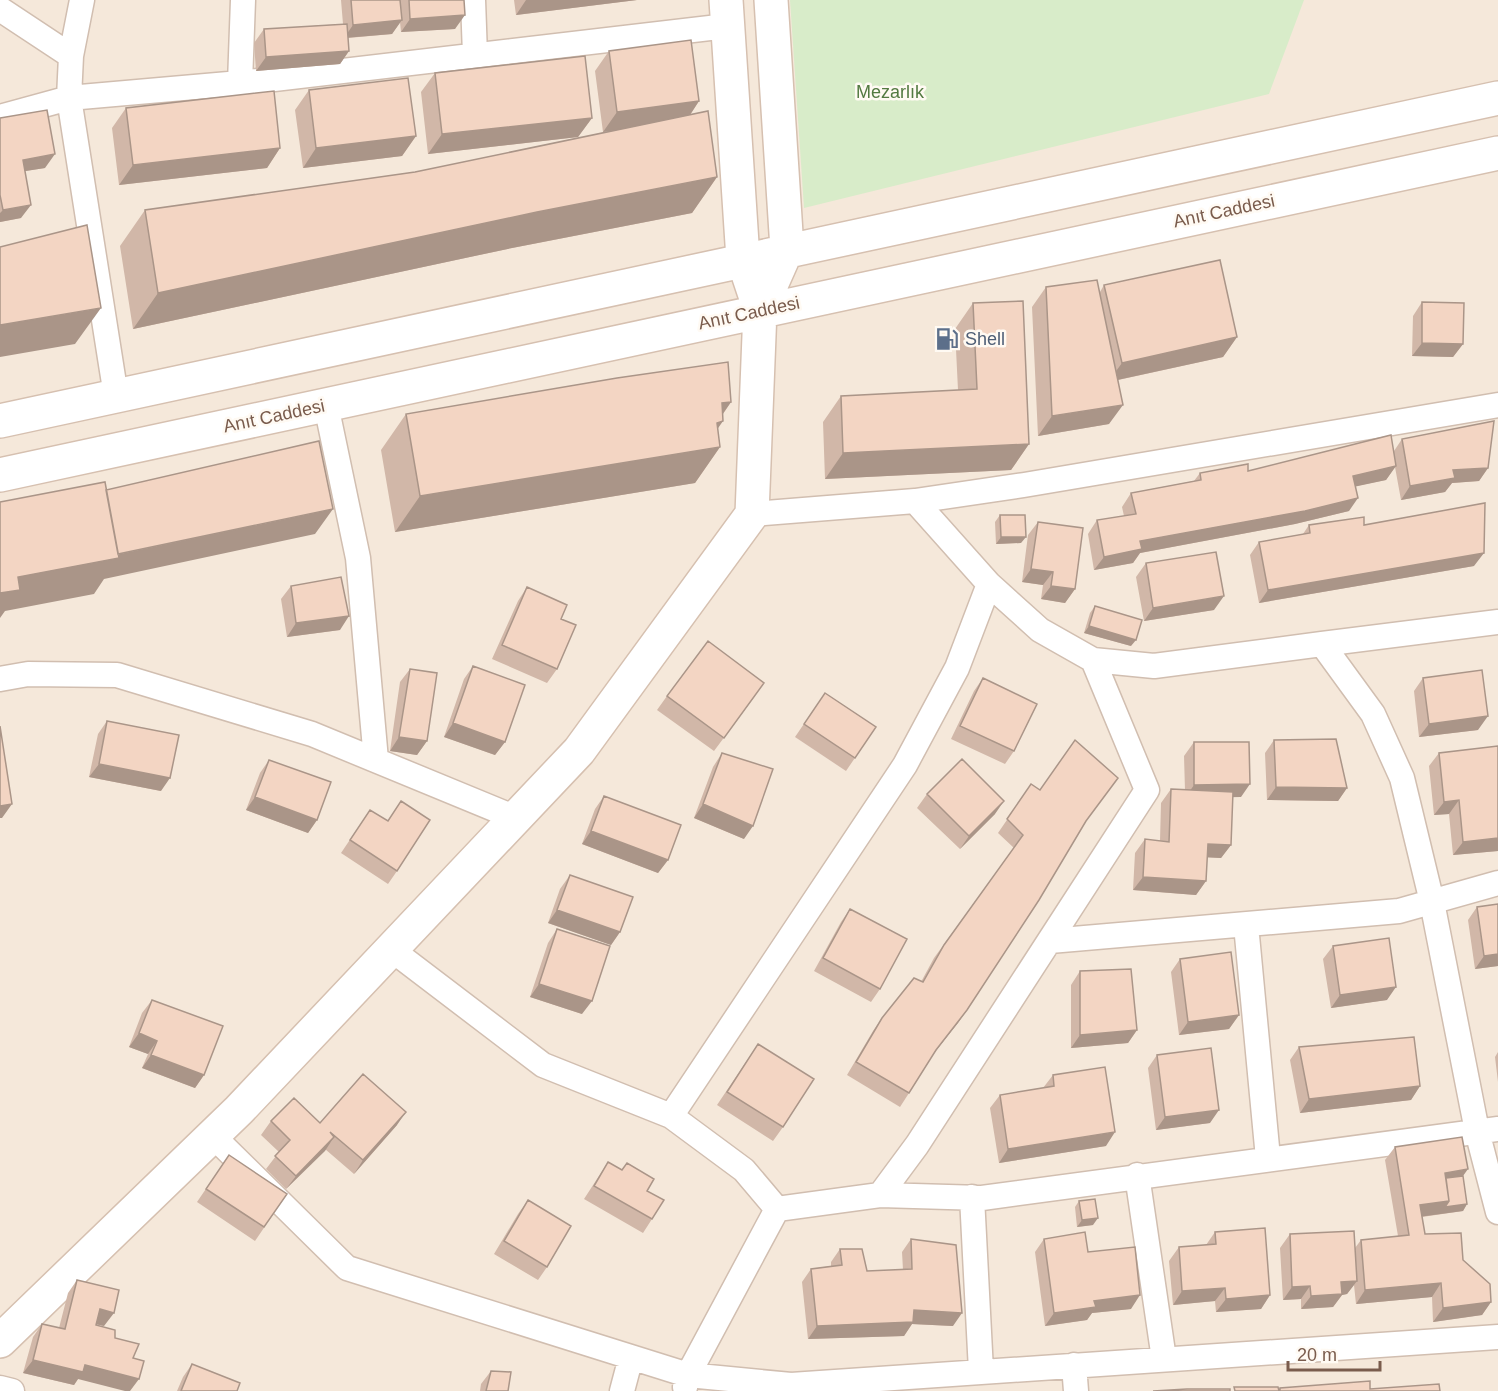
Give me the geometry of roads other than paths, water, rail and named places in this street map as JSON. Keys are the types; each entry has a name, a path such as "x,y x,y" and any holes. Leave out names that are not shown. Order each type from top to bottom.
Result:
{"main road":[{"path":"0,1341 213,1136 579,751 752,514 760,310 787,249 771,0"},
{"path":"727,13 742,259 760,310"},
{"path":"0,421 787,249 1498,98"},
{"name":"Anıt Caddesi","path":"0,475 1498,153"}],"street":[{"path":"82,0 71,56 69,98 117,396"},
{"path":"240,83 243,0"},
{"path":"473,0 475,54"},
{"path":"0,9 71,56"},
{"path":"0,117 69,98 240,83 475,54 727,13"},
{"path":"326,405 358,558 376,760"},
{"path":"752,514 915,501 1024,486 1498,405"},
{"path":"915,501 989,584 1040,630 1093,660 1154,666 1498,622"},
{"path":"671,1116 905,765 957,668 989,584"},
{"path":"1323,644 1372,714 1402,778 1488,1130 1498,1212"},
{"path":"880,1195 917,1145 1148,790 1093,660"},
{"path":"0,679 28,674 117,675 312,735 516,818"},
{"path":"1050,941 1400,911 1498,884"},
{"path":"1246,924 1268,1158"},
{"path":"392,950 543,1065 671,1116 744,1170 777,1209"},
{"path":"777,1209 880,1195 972,1197 1488,1130"},
{"path":"213,1136 347,1268 631,1357 686,1383 791,1385 1498,1337"},
{"path":"1137,1175 1164,1359"},
{"path":"972,1197 981,1371"},
{"path":"686,1383 777,1209"},
{"path":"622,1391 631,1357"},
{"path":"1074,1365 1076,1391"},
{"path":"0,1388 12,1391"}],"place":[{"name":"Shell","path":"947,339"}],"park label":[{"name":"Mezarlık","path":"890,92"}]}
